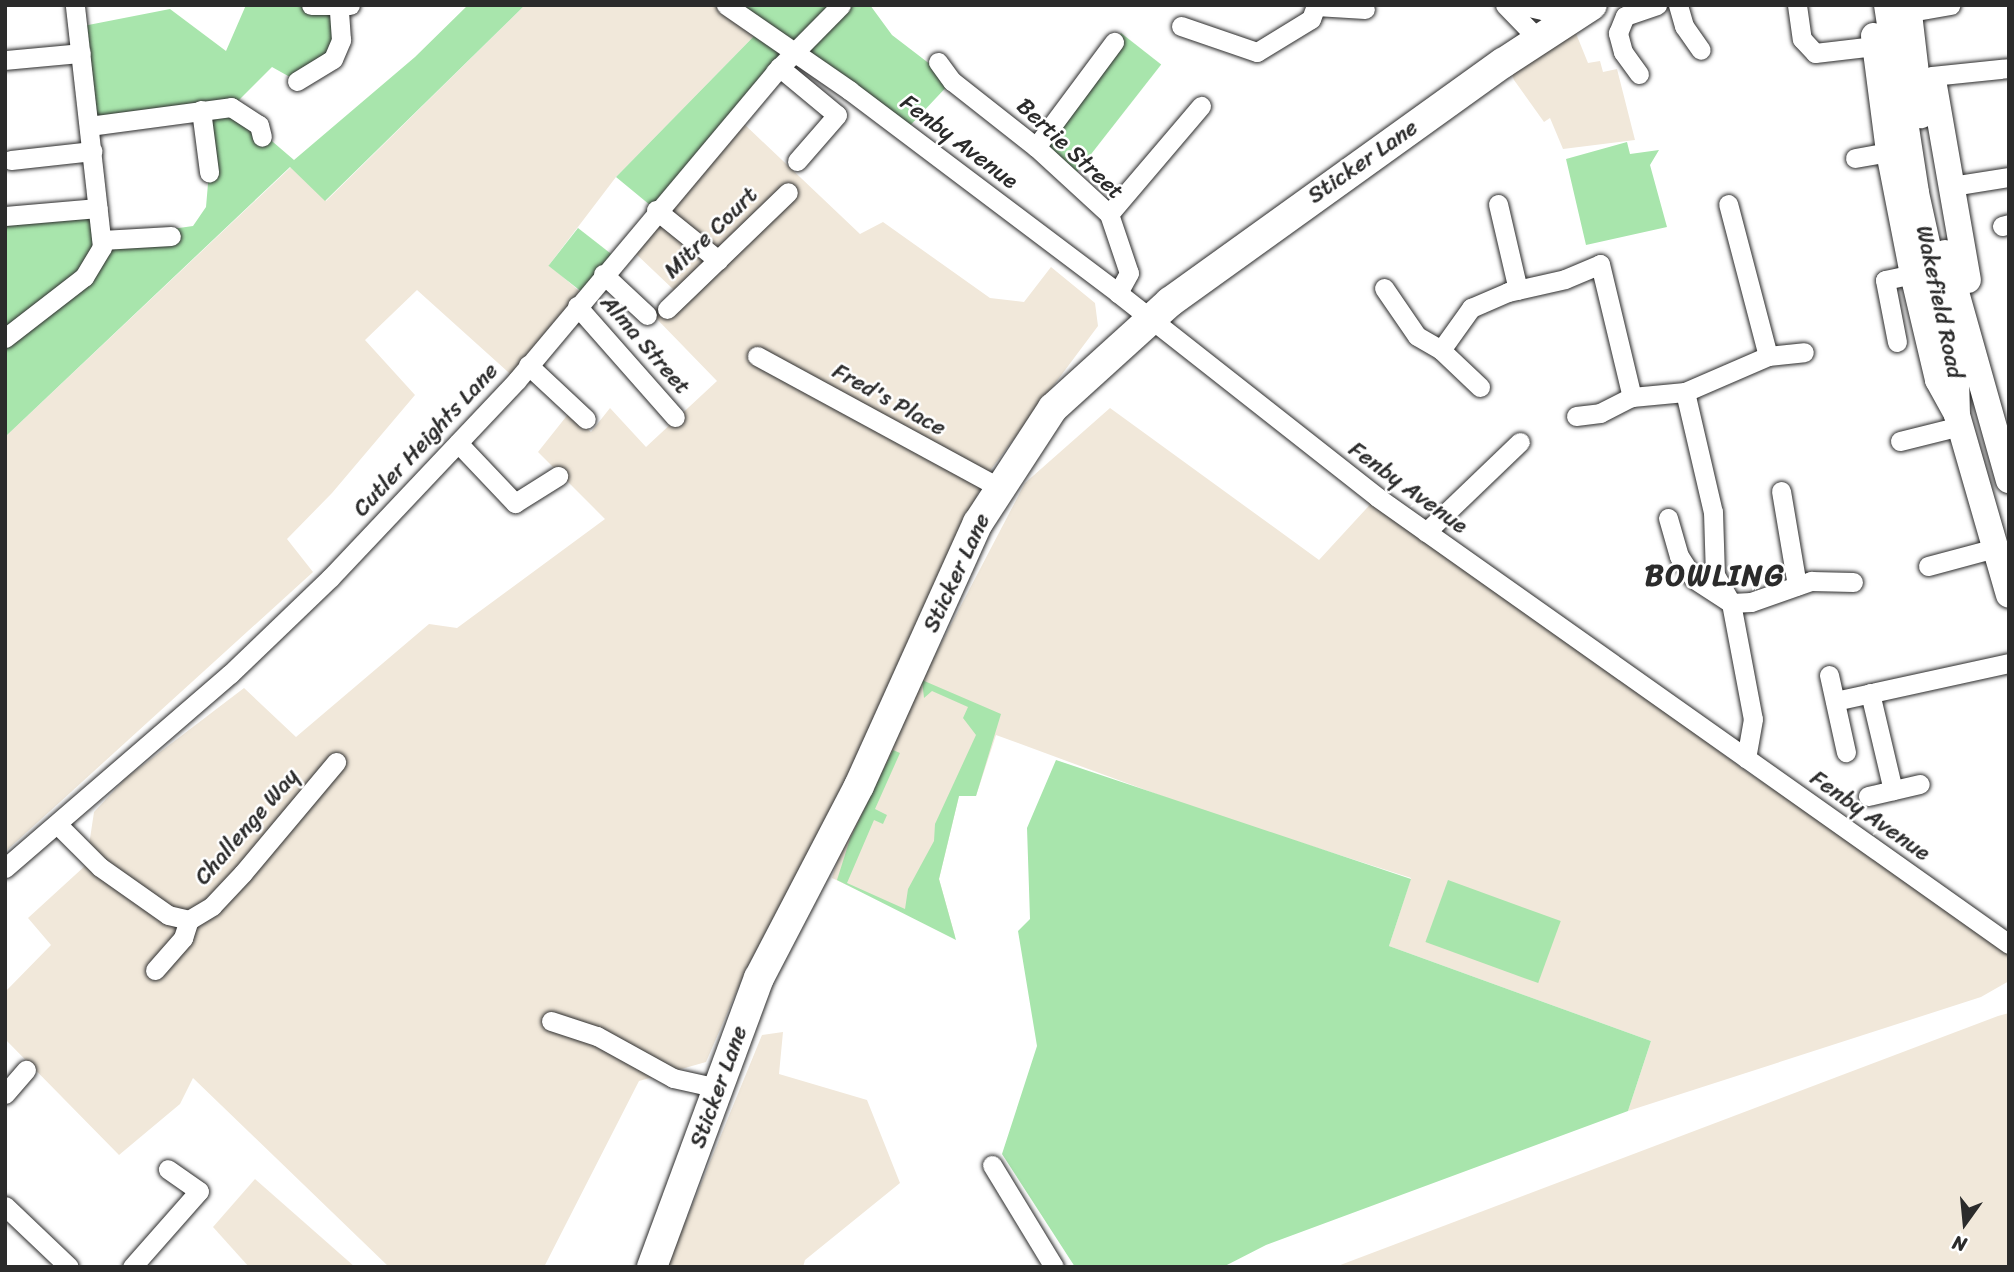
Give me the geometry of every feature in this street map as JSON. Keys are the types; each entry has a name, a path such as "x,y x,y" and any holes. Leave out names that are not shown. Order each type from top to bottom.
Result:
{"highway":[{"name":"Sticker Lane","path":"1530,26 1592,5"},
{"name":"Sticker Lane","path":"652,1267 759,978 859,786 998,487 1053,408 1148,319 1503,64 1530,26 1559,6"}],"main road":[{"path":"1871,5 1889,152 1913,274 1938,380 1959,421"},
{"name":"Wakefield Road","path":"1887,5 1916,193 1956,375 1959,421 2009,595"},
{"path":"1918,7 1987,391"},
{"name":"Wakefield Road","path":"1918,7 1941,239 1987,391 2009,480"}],"street":[{"path":"5,338 84,277 102,240 75,5"},
{"path":"297,81 333,59 341,40 345,6 311,5"},
{"name":"Fenby Avenue","path":"726,5 1118,293 1148,319 1426,532 1746,758 2005,934"},
{"name":"Cutler Heights Lane","path":"5,868 251,654 458,443 528,366 779,67 842,5"},
{"path":"1505,5 1530,26"},
{"path":"1639,74 1618,40 1621,23 1630,13 1657,5"},
{"path":"1678,5 1684,26 1701,50"},
{"path":"1797,5 1802,39 1815,52 1875,46"},
{"path":"1918,7 1951,5"},
{"path":"1181,26 1257,52 1311,19 1316,6 1365,9"},
{"path":"1036,147 1114,42"},
{"path":"5,60 81,53"},
{"name":"Bertie Street","path":"939,62 952,81 1036,147 1109,214 1129,273 1118,293"},
{"path":"779,67 837,115 797,161"},
{"path":"1932,76 2009,68"},
{"path":"1109,214 1201,106"},
{"path":"89,126 231,107 259,125 262,136"},
{"path":"201,110 209,173"},
{"path":"11,160 93,151"},
{"path":"1855,158 1889,152"},
{"path":"1952,186 2008,183"},
{"name":"Mitre Court","path":"667,309 788,192"},
{"path":"1497,204 1518,290"},
{"path":"1728,204 1768,356"},
{"path":"5,216 98,208"},
{"path":"656,211 718,260"},
{"path":"102,240 171,236"},
{"path":"1441,350 1471,308 1518,290 1566,279 1600,264 1632,397"},
{"path":"603,274 647,316"},
{"path":"1897,342 1885,280 1913,274"},
{"path":"1384,288 1417,336 1441,350 1479,387"},
{"name":"Alma Street","path":"577,306 676,417"},
{"path":"1576,416 1600,413 1632,397 1685,392 1768,356 1804,352"},
{"name":"Fred's Place","path":"757,356 998,487"},
{"path":"528,366 586,419"},
{"path":"1685,392 1713,512 1715,575 1731,603 1753,719 1746,758"},
{"path":"1900,441 1959,421"},
{"path":"1426,532 1520,442"},
{"path":"458,443 515,503 558,476"},
{"path":"1781,491 1797,586"},
{"path":"1668,518 1679,556 1694,579 1731,603 1811,581 1853,582"},
{"path":"1928,566 1995,548"},
{"path":"1835,701 2009,663"},
{"path":"1829,675 1846,752"},
{"path":"1870,693 1893,790"},
{"name":"Challenge Way","path":"189,920 212,906 243,873 336,762"},
{"path":"1868,796 1920,784"},
{"path":"57,824 100,867 168,915 189,920 183,938 155,970"},
{"path":"551,1021 597,1036 673,1078 718,1088"},
{"path":"5,1094 26,1070"},
{"path":"992,1165 1054,1267"},
{"path":"132,1267 199,1191 169,1169"},
{"path":"5,1206 59,1264"}],"shaded area":[{"path":"525,5 726,5 759,31 616,177 549,265 585,296 517,380 417,290 365,340 415,395 332,493 287,539 313,572 5,852 5,437 291,167 326,201"},
{"path":"1575,31 1588,63 1600,61 1603,72 1617,69 1635,140 1563,149 1550,118 1544,122 1514,80 1512,75"},
{"path":"742,122 860,234 883,222 990,298 1024,302 1051,267 1095,303 1098,326 986,476 841,789 745,972 706,1062 639,1081 544,1267 389,1267 193,1078 180,1104 119,1155 5,1039 5,992 51,945 28,918 86,865 94,812 126,778 244,688 296,737 429,624 457,628 605,519 538,452 569,413 591,432 610,408 646,447 717,381 652,314 675,291 634,252"},
{"path":"1110,408 1319,560 1377,497 1747,772 2009,945 2009,981 1981,997 1628,1111 1651,1041 1389,946 1411,878 1208,813 996,735 976,796 959,796 939,879 955,936 832,878 844,840 922,680 1025,483"},
{"path":"2009,1013 2009,1267 1335,1267 1998,1016"},
{"path":"783,1032 779,1074 867,1100 900,1183 805,1260 803,1267 667,1267 762,1035"},
{"path":"255,1179 355,1267 249,1267 213,1227"}],"green space":[{"path":"246,5 339,8 341,40 297,81 272,67 232,107 294,160 415,57 468,5 525,5 325,201 290,167 5,437 5,221 98,208 102,239 193,226 206,207 209,172 201,111 89,126 78,27 170,9 226,51"},
{"path":"726,5 870,5 892,35 952,81 904,132 792,53 656,210 616,177 759,31"},
{"path":"1121,33 1161,64 1074,176 1034,145"},
{"path":"1627,142 1630,154 1659,150 1650,165 1667,227 1586,245 1566,159"},
{"path":"578,228 616,258 586,295 548,266"},
{"path":"922,680 1001,714 976,796 959,796 939,879 956,940 837,880 850,839 893,750 900,753 875,809 887,815 883,824 874,820 847,883 905,909 908,889 934,841 935,824 976,735 963,718 968,707 932,691 924,698"},
{"path":"1056,760 1411,879 1389,946 1651,1041 1628,1111 1266,1245 1223,1267 1075,1267 1002,1154 1037,1046 1018,931 1030,919 1027,828"},
{"path":"1448,880 1561,921 1538,983 1425,942"}],"district":[{"name":"BOWLING","path":"1715,575"}]}
